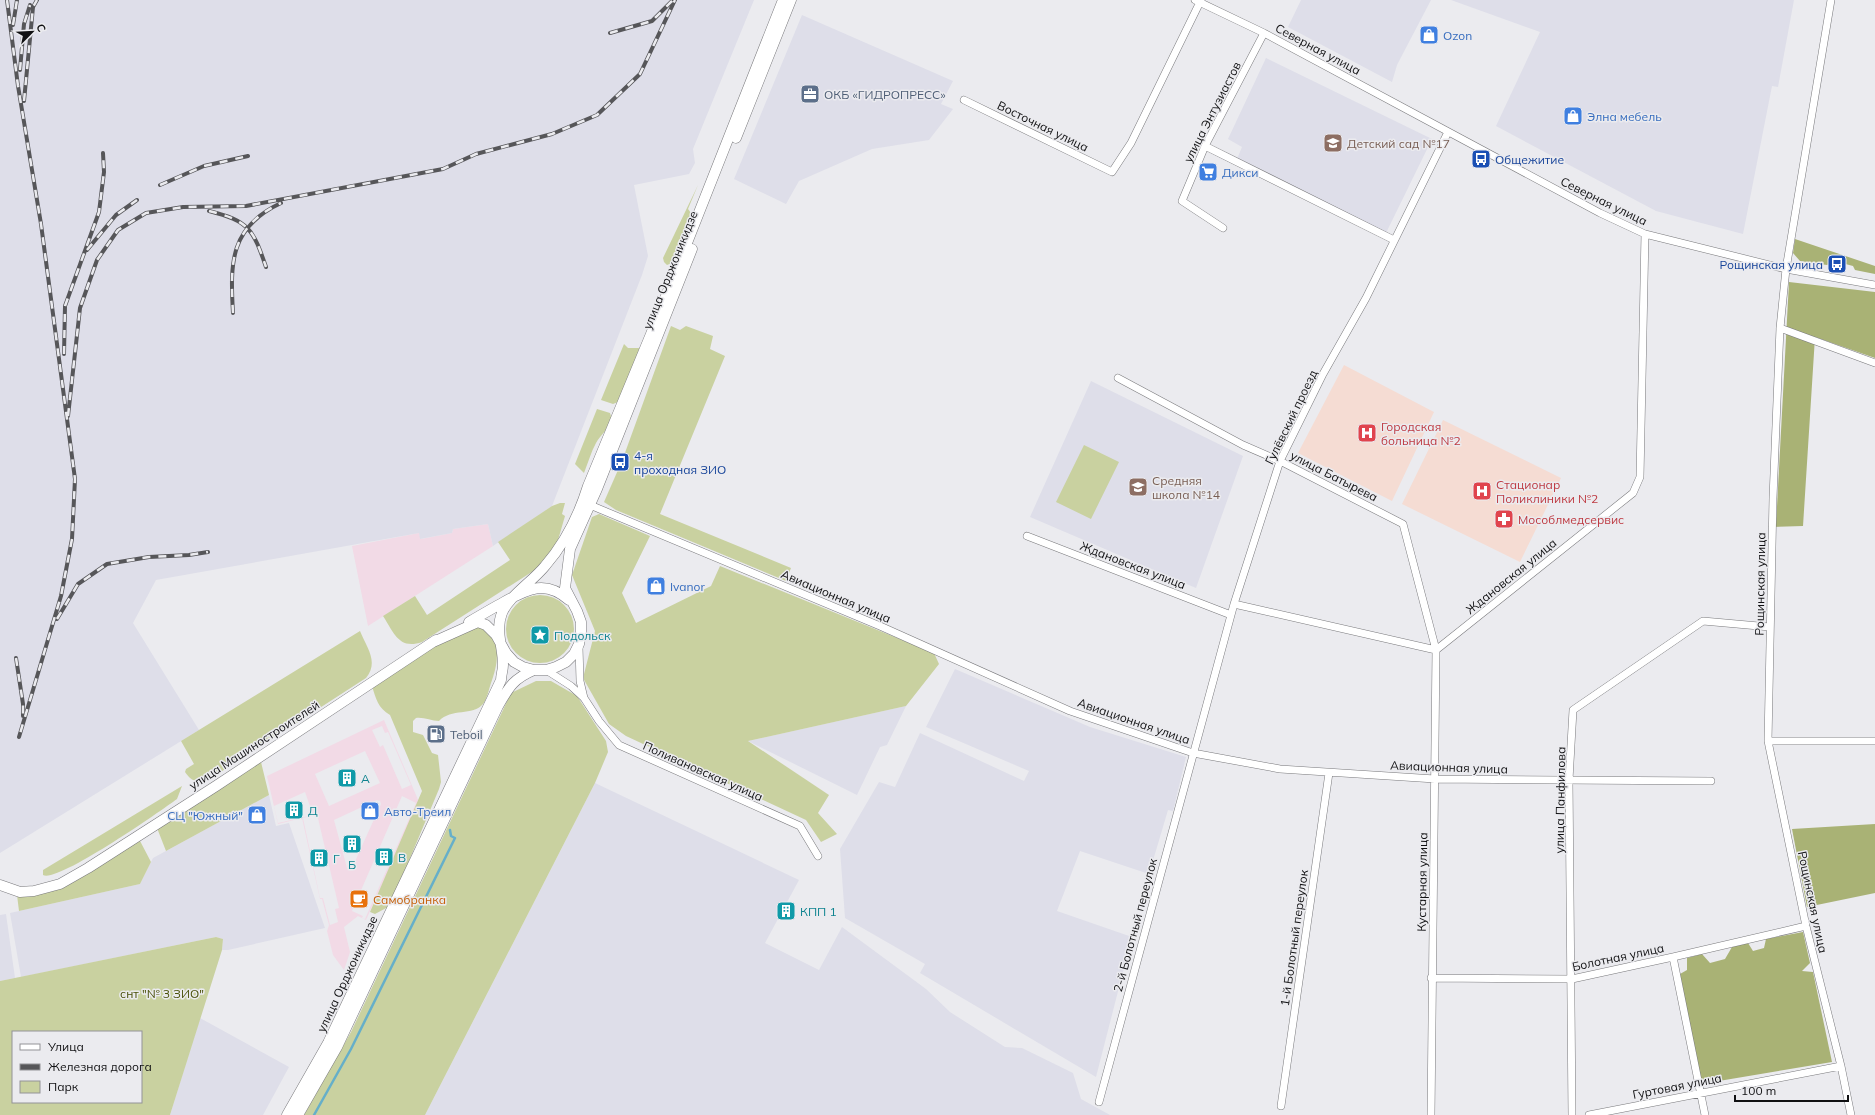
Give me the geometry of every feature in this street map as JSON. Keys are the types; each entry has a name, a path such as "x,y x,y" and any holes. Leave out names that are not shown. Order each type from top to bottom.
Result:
{"main road":[{"name":"улица Орджоникидзе","path":"567,546 588,486 651,334 783,0"},
{"name":"улица Орджоникидзе","path":"567,546 590,505 791,0"},
{"path":"501,643 499,633 501,617 508,603 567,546"},
{"path":"431,643 478,622 486,625 496,635 506,653 514,662 523,667 534,670 546,670 556,668 566,662 574,654 579,644 581,633 581,622 577,611 564,588 567,546"},
{"path":"516,596 532,589 550,589 562,594 571,602"},
{"name":"улица Машиностроителей","path":"0,885 20,892 34,891 60,884 88,868 216,786 431,643 516,596"},
{"name":"улица Орджоникидзе","path":"287,1115 328,1043 501,680 503,665 501,643"},
{"name":"улица Орджоникидзе","path":"298,1115 337,1047 498,706 510,686 520,676 534,670"}],"street":[{"name":"Рощинская улица","path":"1831,0 1786,270 1780,328 1770,627 1768,741 1806,926 1841,1066 1851,1115"},
{"name":"Северная улица","path":"1199,1 1264,33 1600,213 1645,234 1786,270 1875,285"},
{"name":"Восточная улица","path":"964,100 1112,172 1131,143 1199,1"},
{"name":"улица Энтузиастов","path":"1223,228 1182,201 1204,146 1264,33"},
{"name":"Гулёвский проезд","path":"1193,753 1234,604 1280,461 1323,374 1366,298 1448,132"},
{"path":"1204,146 1394,240"},
{"name":"Ждановская улица","path":"1436,650 1633,493 1640,476 1645,234"},
{"path":"1780,328 1875,363"},
{"name":"улица Батырева","path":"1118,378 1243,445 1280,461 1403,524 1436,650"},
{"name":"Авиационная улица","path":"590,505 880,626 1070,711 1193,753 1280,769 1435,779 1711,781"},
{"name":"Ждановская улица","path":"1027,536 1231,615"},
{"path":"1234,604 1436,650"},
{"name":"улица Панфилова","path":"1572,1115 1572,979 1569,780 1574,710 1703,621 1770,627"},
{"path":"579,644 580,681 584,698"},
{"name":"Кустарная улица","path":"1431,1115 1431,978 1436,650"},
{"path":"546,670 571,686 584,698"},
{"name":"Поливановская улица","path":"584,698 599,721 619,744 800,826 818,856"},
{"path":"1768,741 1875,741"},
{"name":"2-й Болотный переулок","path":"1099,1102 1193,753"},
{"name":"1-й Болотный переулок","path":"1281,1106 1329,773"},
{"name":"Болотная улица","path":"1431,978 1572,979 1806,926"},
{"path":"1673,957 1706,1115"},
{"name":"Гуртовая улица","path":"1589,1115 1841,1066"}],"shaded area":[{"path":"0,0 754,0 693,149 695,163 689,174 634,185 648,256 642,275 552,506 493,546 488,524 453,529 452,533 420,539 419,533 156,580 133,623 199,730 0,853"},
{"path":"1301,0 1431,0 1397,65 1392,82 1288,27"},
{"path":"1451,0 1794,0 1778,87 1772,86 1743,234 1656,211 1496,126 1540,32"},
{"path":"802,15 953,81 941,104 953,109 929,140 872,149 799,181 786,204 734,179"},
{"name":"Детский сад №17","path":"1266,58 1432,139 1386,233 1237,159 1242,147 1228,139"},
{"name":"Городская больница №2","path":"1344,365 1434,412 1392,501 1298,453"},
{"name":"Средняя школа №14","path":"1091,381 1243,456 1196,588 1030,517"},
{"name":"Стационар Поликлиники №2","path":"1443,420 1561,478 1520,562 1402,504"},
{"path":"488,524 493,546 368,626 352,546 419,533 421,539 452,533 453,529"},
{"path":"955,669 1090,727 1186,757 1173,811 1168,810 1149,874 1080,851 1057,911 1132,937 1096,1077 920,973 925,964 845,918 840,849 879,782 895,787 920,733 1024,781 1029,771 926,727"},
{"path":"906,706 887,745 880,747 857,795 748,741"},
{"path":"384,720 419,802 366,920 362,918 358,916 344,927 350,952 344,970 333,955 327,931 329,925 322,899 320,899 302,818 278,824 267,776","holes":["382,726 385,733 388,732 411,785 402,789 383,745 380,747 372,730","365,751 380,783 329,806 315,774","305,792 313,815 278,823 274,806","402,796 416,803 365,919 362,918 363,916 352,911","377,800 380,801 381,804 352,868 348,870 334,820","317,814 339,908 335,909 338,922 330,925 323,898 320,898 303,818"]},
{"path":"595,783 799,880 765,943 819,970 842,927 926,989 950,1012 1005,1047 1022,1048 1073,1073 1081,1099 1110,1115 425,1115"},
{"path":"269,795 276,826 289,823 325,928 228,950 222,950 223,939 216,937 21,977 10,913 140,884 153,858"},
{"path":"6,914 15,978 0,981 0,915"},
{"path":"200,1018 289,1067 263,1115 170,1115"}],"green space":[{"path":"698,185 688,209 691,213 672,263 667,265 663,258"},
{"path":"1795,239 1875,266 1875,274 1855,270 1853,266 1834,261 1827,265 1800,261 1793,253"},
{"path":"1789,282 1875,292 1875,358 1815,337 1803,526 1768,527 1776,525"},
{"path":"671,326 680,330 686,326 713,336 710,349 725,356 660,514 791,568 786,581 616,510 604,502 618,470 620,471 624,463 622,461"},
{"path":"624,344 628,348 640,348 618,402 613,404 601,400"},
{"path":"597,409 610,413 611,421 594,446 584,473 575,464"},
{"path":"1084,445 1119,462 1091,519 1056,502"},
{"path":"565,503 562,514 565,516 556,547 538,568 422,642 408,644 402,642 394,634 383,616 415,596 427,615 510,560 498,542 552,506"},
{"path":"599,514 650,536 622,593 636,623 711,586 720,566 934,653 939,664 906,706 748,741 829,795 818,813 837,834 821,842 806,820 626,736 609,724 583,678 595,631 572,575 592,517"},
{"path":"540,595 553,598 564,605 571,616 574,629 571,642 564,653 553,660 540,663 527,660 516,653 509,642 506,629 509,616 516,605 527,598"},
{"path":"470,626 481,627 489,633 494,639 496,646 497,661 488,694 483,704 474,710 456,713 444,717 439,721 416,718 413,721 413,732 423,735 432,753 438,755 441,782 390,906 375,914 370,912 422,791 390,715 380,706 372,686"},
{"path":"360,631 372,661 370,672 366,678 213,777 198,781 191,779 188,776 185,772 186,769 194,764 181,741"},
{"path":"536,681 551,681 577,696 606,741 608,752 595,783 425,1115 304,1115 351,1032 511,693"},
{"path":"257,760 261,762 269,795 166,851 157,828"},
{"path":"182,786 177,799 109,845 68,868 52,875 43,875 43,870"},
{"path":"1875,824 1875,893 1807,907 1792,829"},
{"path":"139,839 151,862 140,884 19,911 17,895 37,890"},
{"path":"1803,932 1810,963 1802,971 1813,972 1832,1062 1701,1084 1680,974 1687,970 1687,958 1702,954 1710,963 1725,959 1732,947 1748,943 1753,951 1764,948 1766,939"},
{"name":"снт \"№ 3 ЗИО\"","path":"216,937 223,939 222,950 170,1115 0,1115 0,981"}],"waterway":[{"path":"314,1115 351,1049 455,838 451,836 450,830"}],"railway":[{"path":"7,0 18,86 41,224 75,479 72,539 61,596 19,737"},
{"path":"13,25 17,0"},
{"path":"24,101 33,7 37,0"},
{"path":"610,33 652,21 673,0"},
{"path":"68,416 80,308 97,260 118,230 146,213 183,207 246,206 443,169 476,154 552,134 597,115 640,74 675,0"},
{"path":"20,70 24,24 30,5"},
{"path":"64,354 65,306 99,212 104,172 103,153"},
{"path":"160,185 204,166 248,156"},
{"path":"87,250 116,215 137,200"},
{"path":"233,313 232,278 233,262 237,248 243,235 252,223 264,213 281,203"},
{"path":"209,211 233,219 248,228 253,235 266,267"},
{"path":"57,619 78,584 107,564 149,557 189,555 208,552"},
{"path":"16,658 23,704 23,716"}],"place":[{"name":"Ozon","path":"1429,35"},
{"name":"ОКБ «ГИДРОПРЕСС»","path":"810,94"},
{"name":"Элна мебель","path":"1573,116"},
{"name":"Детский сад №17","path":"1333,143"},
{"name":"Общежитие","path":"1481,159"},
{"name":"Дикси","path":"1208,172"},
{"name":"Рощинская улица","path":"1837,264"},
{"name":"Городская больница №2","path":"1367,433"},
{"name":"4-я проходная ЗИО","path":"620,462"},
{"name":"Средняя школа №14","path":"1138,487"},
{"name":"Стационар Поликлиники №2","path":"1482,491"},
{"name":"Мособлмедсервис","path":"1504,519"},
{"name":"Ivanor","path":"656,586"},
{"name":"Подольск","path":"540,635"},
{"name":"Teboil","path":"436,734"},
{"name":"А","path":"347,778"},
{"name":"Д","path":"294,810"},
{"name":"Авто-Треил","path":"370,811"},
{"name":"СЦ \"Южный\"","path":"257,815"},
{"name":"Б","path":"352,844"},
{"name":"В","path":"384,857"},
{"name":"Г","path":"319,858"},
{"name":"Самобранка","path":"359,899"},
{"name":"КПП 1","path":"786,911"}]}
